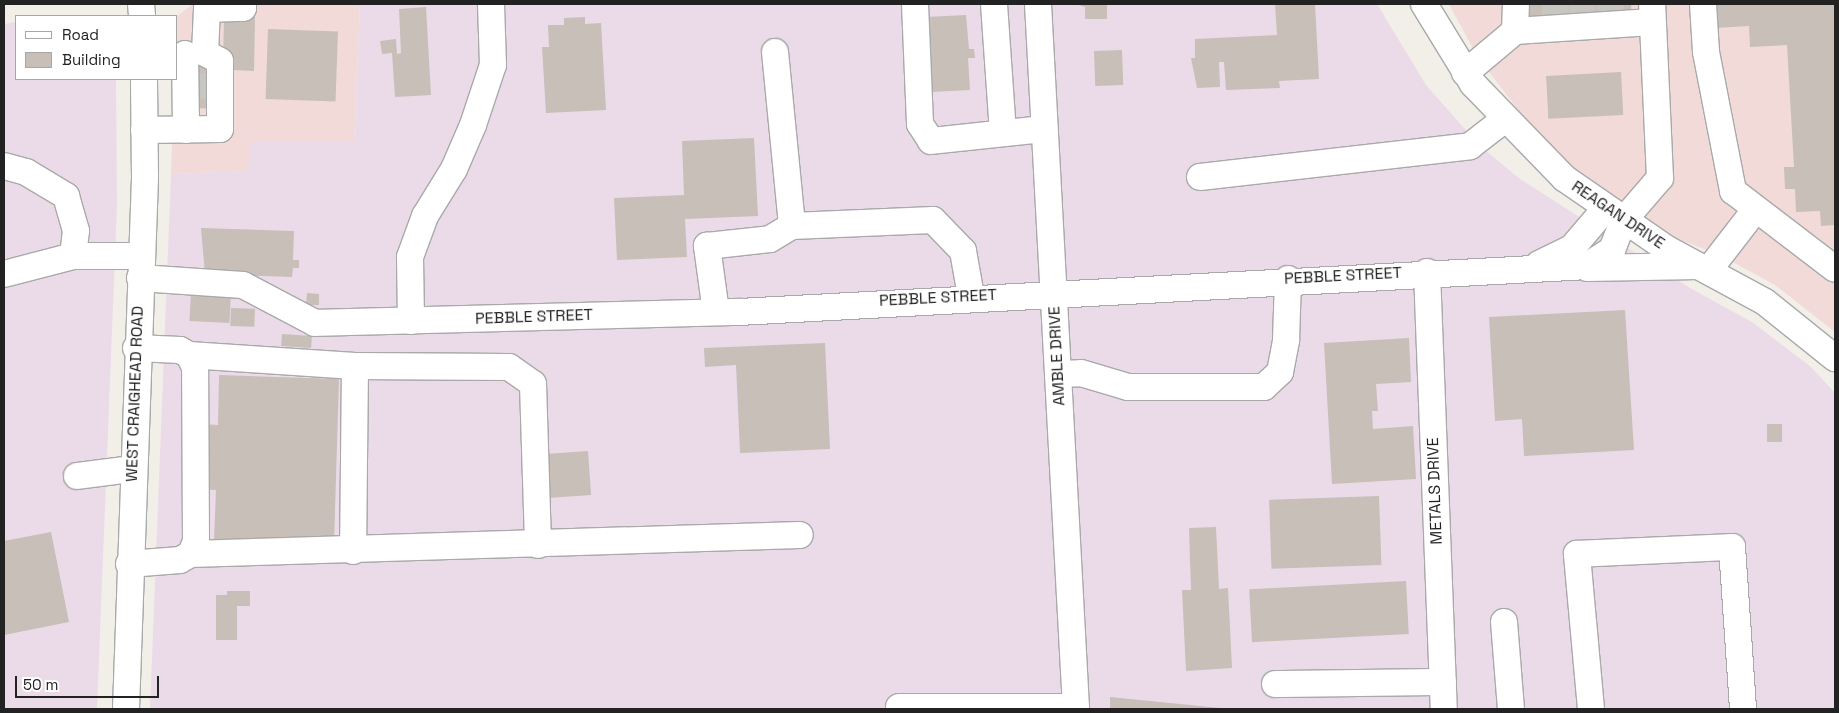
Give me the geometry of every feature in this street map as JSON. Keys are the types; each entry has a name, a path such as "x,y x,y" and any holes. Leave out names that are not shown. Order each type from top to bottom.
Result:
{"street":[{"path":"144,130 220,129 204,86 189,54 207,9 243,8 243,4"},
{"path":"410,321 410,257 425,216 454,169 474,125 493,65 491,4"},
{"path":"915,4 920,124 931,140 1044,129"},
{"path":"994,4 1003,133"},
{"name":"AMBLE DRIVE","path":"1038,4 1076,708"},
{"name":"REAGAN DRIVE","path":"1424,4 1465,73 1505,119 1564,178 1614,215 1764,302 1835,358"},
{"path":"1515,31 1516,4"},
{"path":"1703,4 1706,52 1733,191 1835,269"},
{"path":"1465,73 1515,31 1556,25 1612,22 1652,13 1660,178 1614,215"},
{"path":"775,52 792,226"},
{"path":"186,130 204,86 220,61 189,54"},
{"name":"WEST CRAIGHEAD ROAD","path":"126,709 144,80"},
{"path":"1200,177 1470,146 1505,119"},
{"path":"4,166 26,172 66,196 76,231 73,256"},
{"path":"1703,268 1756,209"},
{"name":"PEBBLE STREET","path":"1531,266 1550,262 1572,248 1614,215 1619,239 1603,260 1566,268"},
{"path":"716,312 707,246 770,240 792,226 933,220 963,251 971,296"},
{"name":"PEBBLE STREET","path":"4,274 73,256 244,285 301,319 345,322 716,312 971,296 1531,266 1566,268 1703,268"},
{"name":"METALS DRIVE","path":"1427,272 1444,709"},
{"path":"1058,374 1081,373 1128,387 1264,387 1280,372 1286,340 1288,279"},
{"path":"136,348 189,355 355,366 509,367 533,384 538,544"},
{"path":"189,355 195,367 196,541 192,554"},
{"path":"353,551 355,366"},
{"path":"77,476 132,469"},
{"path":"129,564 180,560 192,554 353,551 800,535"},
{"path":"1591,709 1577,554 1732,547 1743,709"},
{"path":"1504,622 1512,709"},
{"path":"1275,684 1443,682"},
{"path":"899,707 1076,708"}],"shaded area":[{"path":"193,4 360,4 354,142 251,142 249,171 171,174 174,80 178,80 178,15"},
{"path":"360,4 1377,4 1426,85 1479,145 1520,179 1690,288 1752,322 1811,367 1835,393 1835,709 150,709 171,174 248,171 251,142 354,142"},
{"path":"1449,4 1835,4 1835,332 1775,285 1720,255 1662,233 1587,182 1538,136 1477,56"},
{"path":"15,22 15,80 116,80 117,205 97,709 4,709 4,24"}],"building":[{"path":"1076,4 1107,4 1107,19 1085,19 1085,7"},
{"path":"1275,4 1315,4 1319,79 1279,81 1280,88 1226,90 1224,62 1219,62 1220,87 1197,88 1191,58 1195,58 1195,39 1277,35"},
{"path":"1526,4 1631,4 1632,19 1527,24"},
{"path":"1713,4 1835,4 1835,225 1821,226 1820,211 1796,212 1795,189 1785,189 1784,167 1794,167 1787,45 1750,47 1749,26 1715,28"},
{"path":"426,7 431,95 395,97 392,53 382,54 380,41 396,39 397,54 401,53 399,9"},
{"path":"966,15 969,49 974,49 975,58 968,58 970,90 931,92 926,17"},
{"path":"224,17 255,17 254,71 233,70 223,65"},
{"path":"585,17 585,24 601,23 606,110 546,113 542,47 549,47 548,25 564,25 564,18"},
{"path":"268,29 338,31 336,101 266,99"},
{"path":"1122,50 1123,85 1095,86 1094,51"},
{"path":"194,63 217,64 215,109 192,108"},
{"path":"1621,72 1623,115 1548,119 1546,76"},
{"path":"754,138 758,216 685,219 687,257 617,260 614,198 684,195 682,141"},
{"path":"201,228 294,231 293,260 299,260 299,268 293,268 292,277 205,274"},
{"path":"191,292 231,294 229,323 189,321"},
{"path":"307,293 319,294 319,305 306,305"},
{"path":"231,308 255,309 254,327 230,326"},
{"path":"1625,310 1634,450 1524,456 1522,419 1495,421 1489,317"},
{"path":"282,334 312,336 311,348 281,346"},
{"path":"1409,338 1411,382 1376,384 1378,411 1372,411 1373,429 1413,426 1416,479 1332,484 1324,343"},
{"path":"825,343 830,449 740,453 736,365 705,367 704,348"},
{"path":"219,375 339,379 334,544 214,540 216,490 199,489 201,424 218,425"},
{"path":"1767,424 1782,424 1782,442 1767,442"},
{"path":"588,451 591,495 548,498 545,454"},
{"path":"1379,496 1381,565 1271,569 1269,500"},
{"path":"1216,527 1219,589 1228,588 1232,668 1186,671 1182,590 1191,590 1189,528"},
{"path":"51,532 69,622 4,635 4,541"},
{"path":"1406,581 1409,634 1252,642 1249,589"},
{"path":"227,591 250,591 250,606 237,606 237,640 216,640 216,595 227,595"},
{"path":"1110,697 1220,708 1220,709 1110,709"}],"tunnel":[{"path":"1555,4 1556,22"},
{"path":"1582,4 1582,21"},
{"path":"1611,4 1612,20"},
{"path":"193,86 216,87"}]}
